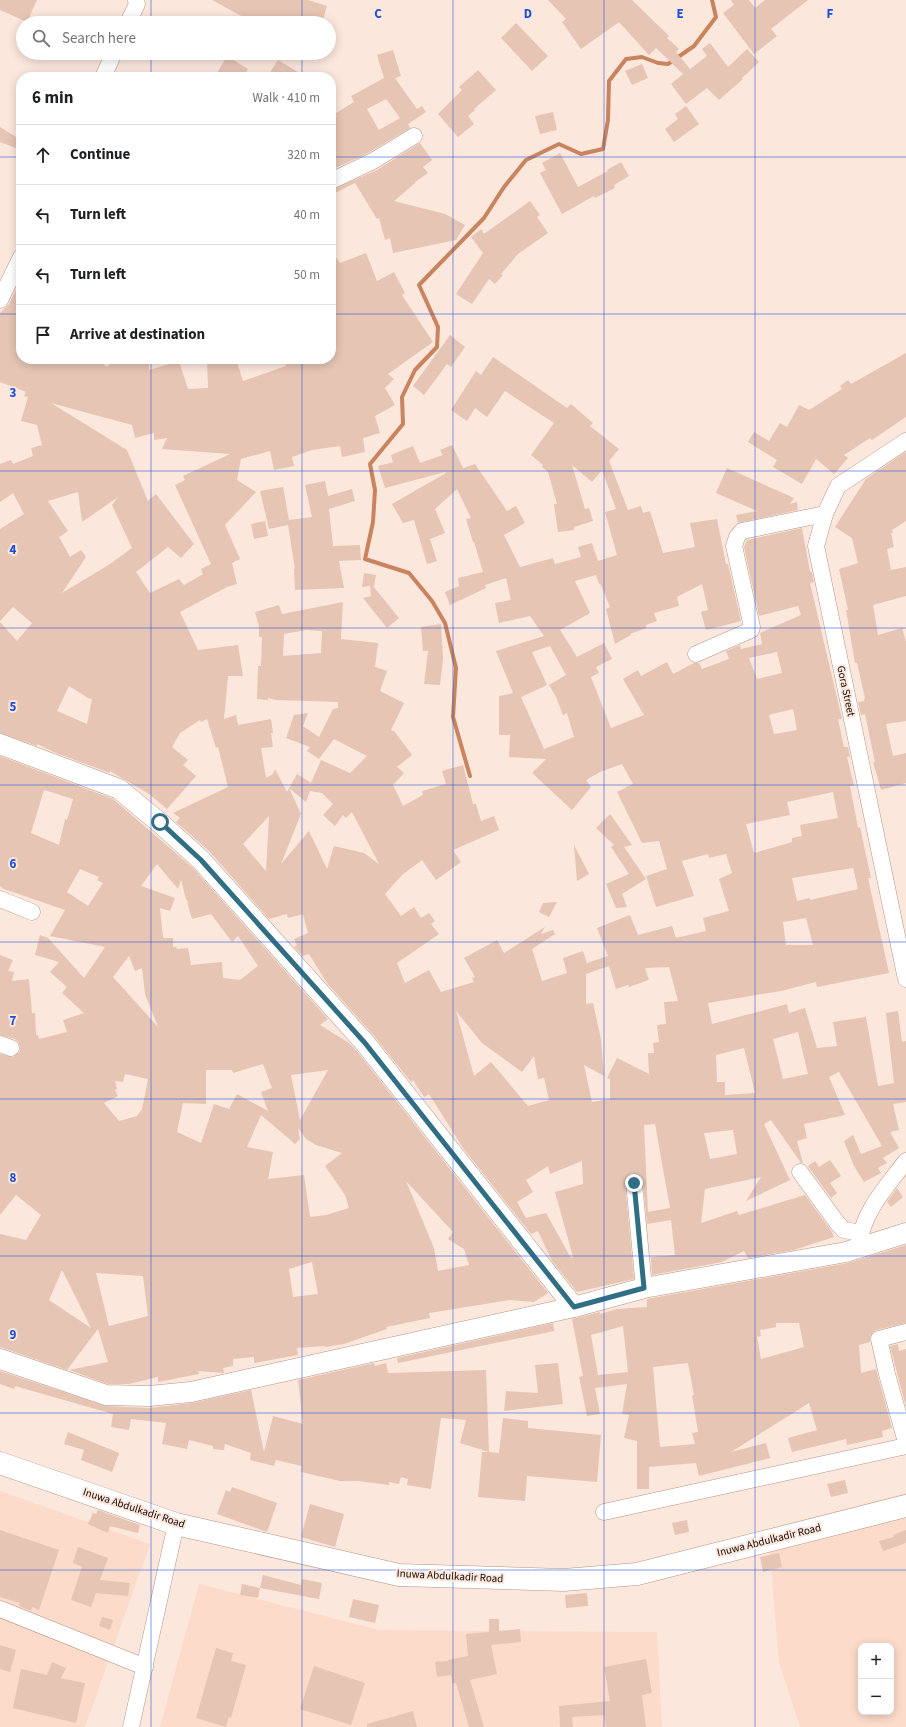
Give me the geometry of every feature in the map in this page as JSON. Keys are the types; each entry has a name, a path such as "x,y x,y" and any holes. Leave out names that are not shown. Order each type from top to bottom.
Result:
{"main road":[{"name":"Inuwa Abdulkadir Road","path":"0,1463 176,1524 399,1575 564,1580 638,1574 906,1506"}],"street":[{"path":"131,16 137,4 136,0"},
{"path":"105,72 111,60"},
{"path":"336,178 384,155 414,136"},
{"path":"0,300 16,267"},
{"name":"Gora Street","path":"906,441 838,486 825,514 816,546 906,979"},
{"path":"696,654 751,630 752,627 742,576 734,546 737,537 742,531 825,514"},
{"path":"0,744 119,789 160,822 201,860 365,1043 574,1307"},
{"path":"0,899 32,912"},
{"path":"0,1359 106,1394 149,1396 191,1392 574,1307 644,1288 846,1252 860,1240 871,1207 906,1161"},
{"path":"800,1172 838,1224 844,1230 860,1240 906,1233"},
{"path":"634,1183 644,1288"},
{"path":"906,1332 879,1339 886,1374 906,1442"},
{"path":"604,1512 906,1446"},
{"path":"131,1727 176,1524"},
{"path":"0,1609 145,1667"}],"shaded area":[{"path":"0,1491 150,1544 85,1727 0,1727"},
{"path":"906,1493 906,1727 800,1727 779,1663 768,1529"},
{"path":"199,1584 379,1630 657,1632 662,1727 160,1727"}],"building":[{"path":"0,0 37,0 30,16 16,17 0,10"},
{"path":"212,0 308,0 327,6 324,16 241,16"},
{"path":"548,0 632,0 669,36 667,38 679,49 676,52 690,69 707,56 702,49 710,43 728,67 747,49 759,62 742,78 743,79 719,100 707,88 686,104 671,84 683,74 656,48 649,55 619,22 581,49 562,22 566,19"},
{"path":"731,0 749,0 755,8 765,0 808,0 771,29 777,36 754,54 723,13 734,5"},
{"path":"516,23 548,56 532,71 501,38"},
{"path":"393,50 401,76 395,78 417,109 422,106 426,112 408,124 410,128 368,153 336,168 336,113 354,102 351,96 384,78 377,55","holes":["386,99 400,118 379,130 367,109"]},
{"path":"225,60 233,60 248,69 246,72 218,72"},
{"path":"278,60 298,72 270,72"},
{"path":"642,64 648,78 632,85 625,71"},
{"path":"478,70 496,90 468,116 474,124 458,137 438,114 462,90 459,87"},
{"path":"686,106 699,124 674,142 665,129 678,119 675,114"},
{"path":"553,112 557,130 540,134 535,116"},
{"path":"0,127 16,137 16,148 0,142"},
{"path":"420,143 432,160 423,167 428,173 415,182 394,201 445,214 465,225 456,240 393,253 390,238 385,240 379,218 377,219 355,183 336,192 336,188 377,170"},
{"path":"560,153 578,187 608,171 607,170 621,162 629,176 614,185 615,188 595,198 594,196 562,214 540,173 546,170 542,163"},
{"path":"530,201 540,215 537,217 548,233 518,254 501,274 503,275 495,284 489,279 472,304 456,294 483,253 471,237 481,229 484,234"},
{"path":"366,253 377,281 394,272 405,293 402,295 433,342 388,374 394,379 385,388 395,405 375,416 380,433 363,438 365,452 342,457 340,446 312,450 292,457 294,466 274,470 270,451 241,459 237,480 256,492 225,525 240,559 232,563 237,584 227,587 180,612 198,650 238,645 243,676 228,676 224,719 236,715 238,725 271,719 273,747 261,748 266,778 273,774 275,769 287,792 289,788 297,774 311,783 321,760 350,773 367,756 334,739 319,759 307,751 310,747 286,738 294,715 308,713 303,726 319,737 333,709 338,708 338,702 276,700 268,698 268,700 257,699 258,666 261,666 262,637 259,637 259,626 255,612 279,605 282,614 343,602 341,639 378,643 375,667 387,671 380,691 404,703 391,730 395,732 412,755 397,767 404,773 393,785 403,806 423,795 422,791 446,784 442,771 463,765 473,804 476,804 481,821 494,816 499,830 453,850 461,862 436,880 422,860 402,875 385,894 401,916 414,907 421,918 429,913 435,921 431,924 439,934 397,963 405,983 429,970 441,992 474,982 472,978 475,977 464,958 497,940 504,953 545,927 541,934 553,930 555,934 532,949 542,981 567,973 563,958 583,951 587,963 608,956 597,928 630,915 638,935 672,926 676,938 706,931 703,918 729,911 719,879 732,873 726,854 709,858 708,854 682,861 694,896 656,907 646,876 667,869 659,841 642,843 617,792 633,784 622,764 600,772 586,780 591,787 572,810 532,773 546,759 509,757 510,735 499,735 499,696 513,693 496,651 544,636 530,616 499,623 495,603 511,600 506,578 485,585 486,588 450,605 445,592 459,586 458,578 483,572 466,519 471,518 457,489 435,509 445,533 430,539 437,561 427,564 414,520 403,523 392,504 446,473 445,472 385,488 378,466 393,462 391,455 413,446 420,463 443,455 440,450 452,445 463,468 475,464 507,511 516,506 525,523 504,535 520,567 553,558 555,564 581,557 578,547 592,543 598,561 617,555 605,512 616,509 602,470 592,482 572,465 585,509 589,508 593,521 574,527 574,530 558,532 554,504 557,504 548,472 542,467 543,465 531,455 554,423 505,391 487,417 475,408 467,421 451,410 476,371 481,375 493,357 567,408 571,404 593,423 590,426 619,449 609,461 628,510 641,506 643,513 650,511 663,553 695,547 690,523 717,519 726,564 728,564 741,621 706,630 701,612 708,610 702,584 677,597 679,606 654,613 657,621 646,625 646,628 630,634 631,635 615,644 606,609 610,607 596,575 575,581 590,613 560,630 577,657 604,643 612,659 596,667 599,673 591,677 611,728 644,715 623,679 638,670 641,676 667,662 673,674 694,663 699,663 702,669 729,659 726,651 740,645 741,649 762,644 760,633 801,615 798,606 759,616 744,547 747,540 802,528 810,572 812,572 814,582 810,583 842,719 838,719 844,747 848,747 850,757 847,757 854,786 850,786 858,828 860,827 871,878 868,878 889,973 817,987 816,982 781,991 708,1003 712,1024 787,1004 789,1013 805,1008 817,1048 837,1046 833,1022 866,1017 878,1086 894,1083 886,1013 898,1011 902,1042 906,1041 906,1102 893,1104 899,1130 890,1132 899,1148 883,1158 887,1163 878,1168 881,1173 864,1182 854,1166 844,1141 853,1135 861,1154 882,1146 839,1072 829,1077 845,1115 804,1124 807,1138 797,1141 803,1163 801,1163 771,1120 764,1124 790,1180 746,1201 761,1177 705,1189 701,1223 737,1211 739,1215 805,1195 834,1237 794,1250 748,1258 744,1251 722,1262 652,1275 651,1257 675,1255 671,1220 647,1224 643,1182 638,1175 633,1174 626,1179 625,1184 634,1279 577,1292 552,1261 538,1231 531,1234 463,1148 429,1094 424,1097 413,1080 411,1082 374,1036 327,983 309,954 303,956 294,947 297,945 294,939 308,933 303,914 288,918 287,914 269,919 210,852 176,822 180,818 173,813 228,787 218,747 216,748 207,719 201,722 200,720 180,733 172,747 188,760 183,765 196,776 167,809 149,794 110,771 110,773 56,753 37,744 37,746 0,733 0,622 17,641 32,623 13,607 0,621 0,529 24,514 13,493 0,502 0,464 11,460 13,464 33,456 31,448 42,445 37,425 21,421 28,397 24,396 26,392 0,382 0,313 9,304 16,289 16,364 103,364 107,367 110,364 149,364 149,370 169,364 180,364 188,389 208,388 207,364 238,364 243,381 286,366 285,364 336,364 336,257 340,263","holes":["51,403 132,425 135,438 154,433 154,440 167,438 162,449 230,454 183,476 185,480 175,485 211,564 201,569 203,574 184,585 179,579 150,593 136,572 168,547 181,558 194,544 156,494 148,501 127,450","78,492 82,522 118,497 112,505 132,548 110,564 62,593 86,557 81,550 70,557 59,537 68,531 48,501","306,630 322,631 321,653 283,656 284,634","550,646 566,675 549,685 556,697 563,715 567,713 574,737 544,749 521,697 547,685 532,652","777,652 782,673 757,679 749,658","69,686 92,699 87,724 57,711","793,709 797,730 774,734 769,715","289,788 306,802 310,791 322,793 333,804 323,815 335,826 343,815 346,818 352,812 379,864 364,853 334,846 327,869 309,831 281,864 301,814","833,792 838,818 800,825 802,836 792,838 792,842 754,853 746,824 790,815 787,802","269,816 266,871 243,844","853,868 858,889 810,900 810,898 797,901 792,878","806,918 813,945 786,945 783,922","609,966 616,989 628,985 629,987 649,980 645,968 669,967 678,1001 664,1002 666,1024 657,1025 659,1042 653,1043 654,1053 648,1053 649,1074 617,1058 607,1078 610,1079 610,1099 592,1102 584,1065 604,1076 601,1039 593,1003 586,1004 586,974","456,1011 482,1043 522,1072 534,1056 538,1079 544,1078 549,1100 528,1106 491,1062 474,1076","798,1032 808,1074 783,1079 773,1039","744,1048 755,1093 725,1095 725,1082 717,1082 716,1055","655,1124 670,1208 648,1212 644,1125","733,1130 737,1154 710,1159 704,1133","582,1161 583,1184 555,1192 573,1257 571,1258 546,1213 526,1218 517,1202 533,1192 526,1180 548,1166 550,1174"]},
{"path":"450,335 465,347 451,367 447,364 424,395 413,386"},
{"path":"906,353 906,417 872,440 870,438 844,455 848,458 834,474 816,459 802,484 773,467 777,460 748,442 754,432 769,441 780,423 787,427 799,405 809,410 842,389 840,386 848,380 851,384"},
{"path":"906,452 906,521 892,530 893,533 891,533 894,547 887,549 891,570 906,567 906,596 873,605 878,635 902,628 906,642 906,721 886,724 893,756 906,753 906,783 881,790 873,762 875,762 865,714 861,715 858,702 864,701 865,698 857,663 855,663 846,610 848,610 839,569 858,563 852,538 835,527 866,479"},
{"path":"727,468 794,498 790,504 797,502 798,510 738,523 736,515 757,511 716,493"},
{"path":"325,481 328,496 352,489 355,501 329,509 333,546 360,545 361,560 339,561 344,588 295,590 295,569 288,525 269,529 260,491 283,487 289,520 312,517 305,485"},
{"path":"265,521 268,536 254,539 251,524"},
{"path":"364,573 376,575 373,586 399,618 387,628 363,598 371,596 370,586 362,587"},
{"path":"441,624 443,659 440,685 424,684 428,651 423,651 421,627"},
{"path":"0,756 113,799 193,868 328,1019 320,1025 349,1043 356,1050 548,1293 534,1302 510,1300 429,1313 430,1318 386,1327 387,1329 344,1344 325,1347 297,1348 298,1355 254,1363 254,1357 233,1359 233,1366 223,1368 224,1373 198,1371 199,1374 158,1382 158,1377 129,1384 108,1384 69,1370 108,1362 98,1329 67,1370 0,1347 0,1234 26,1240 41,1215 16,1195 0,1215 0,1054 13,1057 20,1052 20,1047 15,1039 0,1035 0,955 13,960 8,971 14,972 12,981 29,979 32,1013 35,1013 36,1035 38,1035 39,1039 67,1032 63,1020 84,1013 62,993 67,987 50,972 59,962 35,955 40,935 48,938 84,978 105,947 50,936 65,910 4,889 0,886","holes":["44,790 73,799 67,820 65,819 59,845 31,833","157,864 178,889 181,880 186,899 189,903 187,902 192,919 211,914 232,942 238,936 258,966 240,980 223,978 222,962 191,965 188,948 177,949 176,947 173,947 173,938 163,938 160,908 170,911 175,898 141,886","80,869 99,877 97,880 103,883 88,906 67,892","129,956 135,971 142,968 145,994 158,1027 113,977","263,1064 272,1088 261,1092 268,1111 237,1094 229,1109 214,1104 201,1143 177,1132 183,1103 206,1104 206,1070 232,1070 233,1073","328,1070 300,1120 291,1075","125,1074 148,1079 142,1109 137,1116 119,1121 104,1103 118,1096 115,1090 117,1089 115,1081 123,1082","261,1115 295,1144 300,1139 298,1128 306,1139 316,1145 342,1153 325,1166 345,1195 349,1208 326,1215 310,1217 304,1175 268,1179 273,1152 247,1147","406,1181 453,1232 448,1239 464,1249 469,1265 438,1271 434,1248","312,1262 318,1294 293,1297 289,1269","62,1270 91,1328 49,1300","96,1273 143,1276 148,1316 109,1326"]},
{"path":"610,814 632,845 624,847 646,879 622,894 627,907 616,908 606,884 629,874 611,847 614,845 596,828"},
{"path":"574,845 589,874 577,881"},
{"path":"557,902 549,917 539,912 543,903"},
{"path":"830,1160 841,1176 830,1183 837,1193 831,1198 808,1166 815,1161 819,1167"},
{"path":"897,1188 903,1197 891,1207 887,1202"},
{"path":"906,1245 906,1323 876,1330 870,1336 870,1342 859,1345 861,1373 876,1369 892,1428 882,1431 883,1437 847,1445 846,1439 792,1452 788,1438 817,1430 809,1403 731,1452 766,1443 770,1458 699,1476 696,1463 649,1467 649,1489 637,1489 637,1441 624,1438 629,1415 622,1414 627,1384 595,1388 600,1414 587,1416 579,1377 583,1376 572,1319 617,1309 647,1307 647,1299 848,1263","holes":["776,1323 799,1323 804,1347 761,1359 757,1337 761,1336 760,1330 776,1327","623,1326 628,1372 598,1375 591,1335","688,1363 694,1395 692,1395 698,1432 692,1433 695,1444 660,1447 653,1367"]},
{"path":"553,1323 554,1331 398,1363 397,1358"},
{"path":"898,1344 899,1351 906,1349 906,1407 890,1346"},
{"path":"374,1363 375,1366 386,1363 388,1373 486,1370 489,1452 460,1443 466,1420 441,1418 431,1489 407,1485 408,1479 401,1477 399,1484 389,1482 389,1485 358,1481 340,1481 301,1472 302,1466 276,1460 274,1466 250,1460 251,1453 225,1444 224,1450 213,1449 213,1446 189,1440 187,1449 162,1444 166,1423 131,1419 129,1430 111,1427 113,1414 15,1386 14,1389 0,1384 0,1371 106,1406 149,1408 192,1403 251,1390 264,1452 273,1416 303,1424 298,1380"},
{"path":"558,1363 563,1404 504,1411 506,1391 538,1393 535,1365"},
{"path":"503,1418 528,1421 528,1428 601,1435 597,1482 527,1476 525,1501 478,1497 482,1452 499,1453"},
{"path":"68,1432 119,1453 112,1472 81,1460 84,1450 64,1444"},
{"path":"845,1480 848,1493 831,1497 827,1484"},
{"path":"232,1487 277,1503 267,1532 217,1514 226,1490 230,1492"},
{"path":"310,1504 344,1514 335,1547 301,1537"},
{"path":"98,1510 140,1525 138,1533 110,1526 108,1533 88,1524 93,1513 96,1514"},
{"path":"687,1520 689,1532 675,1535 672,1523"},
{"path":"0,1530 59,1550 39,1610 32,1607 31,1611 19,1606 20,1603 0,1597"},
{"path":"906,1530 906,1543 883,1551 879,1541 894,1537 893,1535"},
{"path":"78,1547 108,1558 100,1580 130,1583 128,1596 96,1593 91,1607 71,1600 82,1567 73,1563"},
{"path":"779,1553 782,1567 763,1572 760,1557"},
{"path":"263,1575 301,1585 302,1579 322,1583 319,1599 260,1588"},
{"path":"242,1584 260,1588 258,1598 240,1595"},
{"path":"587,1593 588,1606 566,1608 565,1595"},
{"path":"353,1599 379,1605 375,1623 349,1617"},
{"path":"102,1617 113,1620 110,1630 99,1626"},
{"path":"489,1619 499,1619 499,1631 520,1629 521,1642 491,1645 497,1674 470,1680 484,1727 469,1727 456,1683 453,1684 451,1675 437,1677 435,1662 448,1661 468,1656 466,1634 489,1632"},
{"path":"0,1645 16,1650 10,1672 0,1669"},
{"path":"216,1648 233,1653 231,1661 246,1665 231,1718 229,1717 226,1727 196,1718"},
{"path":"646,1659 652,1693 642,1695 646,1727 606,1727 604,1715 572,1717 573,1727 560,1727 559,1706 610,1701 604,1667"},
{"path":"52,1662 66,1668 61,1678 85,1683 76,1723 13,1708 21,1669 47,1675"},
{"path":"314,1666 365,1683 351,1725 300,1709"},
{"path":"413,1711 417,1727 367,1727 367,1724"}],"waterway":[{"path":"470,776 453,717 456,668 445,623 432,601 409,573 365,559 373,522 375,490 370,464 403,424 402,397 415,370 437,347 438,327 419,285 484,218 504,187 526,160 559,144 581,154 603,149 608,120 609,81 626,59 642,57 658,63 668,64 694,46 716,17 712,0"}],"route":[{"path":"160,822 201,860 365,1043 574,1307 644,1288 634,1183"}]}
